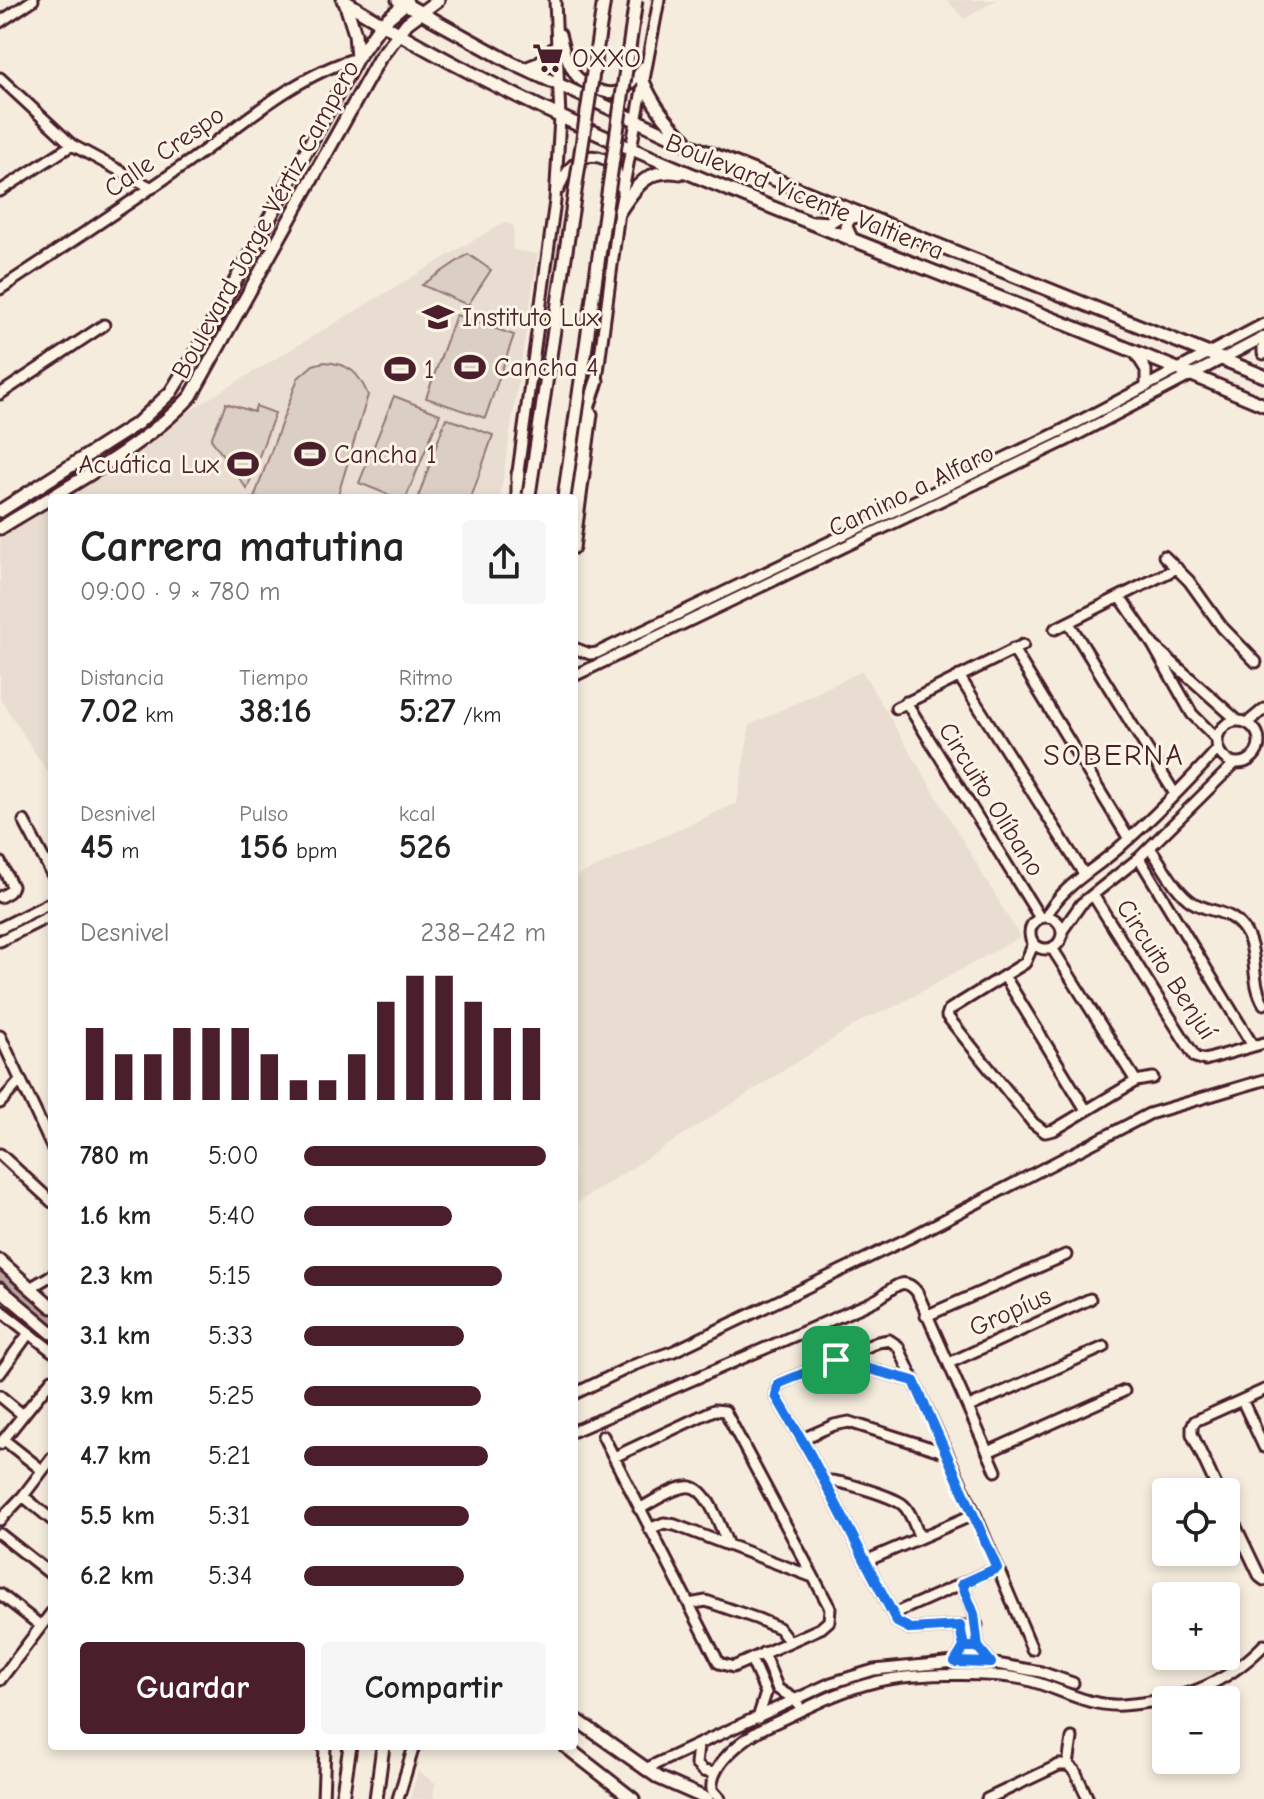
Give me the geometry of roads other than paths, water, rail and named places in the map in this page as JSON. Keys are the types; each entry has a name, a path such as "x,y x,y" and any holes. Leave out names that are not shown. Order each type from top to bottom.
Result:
{"main road":[{"name":"Boulevard Jorge Vértiz Campero","path":"55,494 132,446 169,418 191,396 205,376 379,59 398,34 440,0"},
{"path":"440,0 450,29"},
{"path":"522,494 604,0"},
{"path":"565,494 636,0"},
{"name":"Boulevard Vicente Valtierra","path":"344,1 398,34 560,118 802,221 1264,405"},
{"path":"344,1 355,34 357,58"},
{"name":"Boulevard Jorge Vértiz Campero","path":"0,511 138,423 171,392 202,342 357,58 381,24 404,1"},
{"name":"Boulevard Vicente Valtierra","path":"404,1 525,69 694,147 1264,376"},
{"path":"525,69 538,64 556,47"},
{"path":"643,81 653,103 668,123 694,147"},
{"path":"334,100 342,91 348,90 355,94 355,104"},
{"path":"619,212 649,175 672,172 692,175"},
{"path":"795,190 836,214 833,221 828,223 802,221"},
{"path":"852,240 847,231 848,220 853,216 864,216"},
{"path":"1147,356 1155,356 1162,349 1155,332"},
{"path":"1264,347 1264,353"},
{"path":"1226,388 1217,377 1218,371 1226,365 1241,366"},
{"path":"573,494 588,408 597,381"},
{"path":"518,474 521,494"},
{"name":"Boulevard Jorge Vértiz Campero","path":"0,528 48,498"},
{"path":"0,1261 48,1304"},
{"path":"0,1289 48,1330"},
{"path":"578,1721 673,1786 707,1799"},
{"path":"343,1796 349,1750"},
{"path":"376,1799 382,1750"},
{"path":"570,1750 633,1799"}],"street":[{"path":"0,22 33,0"},
{"path":"518,474 555,201 560,118 555,0"},
{"path":"578,519 619,212 659,0"},
{"path":"557,23 573,72 580,80 605,93 617,94 625,90 647,61"},
{"name":"Calle Crespo","path":"0,289 152,188 293,88 337,64 357,58"},
{"path":"0,78 72,145 152,188"},
{"path":"0,98 12,90"},
{"path":"0,191 72,145"},
{"path":"555,201 567,171 585,158 602,159 615,166 623,195"},
{"name":"Camino a Alfaro","path":"578,650 597,653 1146,387 1264,324"},
{"path":"0,394 104,325"},
{"name":"Camino a Alfaro","path":"578,674 1065,441 1264,337"},
{"path":"1134,351 1146,370 1146,387"},
{"path":"905,505 911,514"},
{"path":"1164,556 1177,568 1222,627 1256,662"},
{"path":"777,566 782,576"},
{"path":"1055,629 1177,568"},
{"path":"1121,598 1153,645 1192,714 1218,744 1222,755 1235,763"},
{"path":"1069,623 1175,794"},
{"path":"1034,943 1043,948 1052,948 1060,941 1062,931 1081,904 1135,862 1235,763 1253,756 1259,744 1261,735 1153,645"},
{"name":"Circuito Olíbano","path":"896,708 1018,647 1129,839"},
{"path":"959,676 1084,874"},
{"name":"Circuito Olíbano","path":"906,702 1043,918"},
{"path":"1153,1078 1136,1081 1054,1130 1045,1132 1038,1129 947,1019 949,1010 1025,963 1034,943 1031,929 1084,874 1119,849 1175,794 1218,744 1224,726 1242,722 1264,709"},
{"path":"24,821 48,866"},
{"name":"Circuito Benjuí","path":"1150,848 1191,901 1228,914 1242,927 1251,943 1255,987 1264,1004"},
{"name":"Circuito Benjuí","path":"1119,849 1135,862 1253,1046"},
{"path":"0,862 12,886 0,897"},
{"name":"Circuito Benjuí","path":"1093,895 1190,1053 1205,1060 1264,1043"},
{"path":"0,928 48,904"},
{"path":"0,941 48,917"},
{"path":"1043,918 1057,921 1062,931"},
{"path":"1052,948 1136,1081"},
{"path":"1005,977 1086,1110"},
{"path":"0,1036 48,1139"},
{"path":"578,1392 634,1365 674,1351 909,1238 1149,1114 1264,1080"},
{"path":"0,1103 20,1081"},
{"path":"0,1154 48,1198"},
{"path":"926,1316 1066,1255"},
{"path":"30,1288 48,1277"},
{"path":"578,1429 881,1298 898,1284 906,1283 913,1287 996,1471"},
{"name":"Gropíus","path":"949,1363 1090,1299"},
{"path":"0,1310 48,1348"},
{"path":"0,1373 29,1333"},
{"path":"977,1625 911,1629 900,1625 776,1396 778,1384 878,1342 889,1340 898,1346 975,1514 1032,1649"},
{"path":"969,1407 1104,1347"},
{"path":"836,1360 914,1381"},
{"path":"42,1470 2,1442 48,1384"},
{"path":"1212,1478 1192,1434 1192,1426 1195,1421 1264,1390"},
{"path":"988,1452 1124,1391"},
{"path":"0,1396 23,1415"},
{"path":"1242,1400 1264,1447"},
{"path":"603,1436 719,1663 733,1667 826,1625 831,1616 830,1608 725,1411 714,1410 614,1457"},
{"path":"802,1439 849,1422 947,1453"},
{"path":"0,1520 48,1463"},
{"path":"824,1481 840,1481 900,1503 908,1511 920,1538"},
{"path":"639,1509 682,1488 693,1487 703,1493 728,1545"},
{"path":"23,1496 48,1517"},
{"path":"866,1561 975,1514"},
{"path":"649,1529 660,1524 671,1524 813,1577"},
{"path":"0,1534 48,1572"},
{"path":"1240,1535 1264,1580"},
{"path":"893,1614 997,1568"},
{"path":"962,1584 977,1625 978,1647 997,1676"},
{"path":"1,1597 41,1626"},
{"path":"689,1604 706,1601 758,1619 779,1628 789,1641"},
{"path":"0,1680 48,1617"},
{"path":"955,1662 964,1647 960,1626"},
{"path":"720,1799 712,1790 715,1773 744,1739 801,1711 875,1681 955,1675 997,1676 1031,1681 1102,1705 1152,1702 1188,1695 1224,1678 1264,1645"},
{"path":"964,1647 978,1647"},
{"path":"763,1653 778,1689 796,1700 801,1711"},
{"path":"751,1659 766,1693 758,1718"},
{"path":"645,1769 851,1675 874,1670 955,1662 991,1663 1041,1672 1073,1683"},
{"path":"766,1693 778,1689"},
{"path":"1068,1765 1072,1738"},
{"path":"698,1746 696,1764 703,1771 715,1773"},
{"path":"323,1799 325,1750"},
{"path":"398,1799 413,1750"},
{"path":"987,1799 1059,1765 1068,1765 1075,1771 1088,1799"}],"waterway":[{"path":"0,1276 48,1318"}],"place":[{"name":"OXXO","path":"548,58"},
{"name":"Instituto Lux","path":"438,317"},
{"name":"Cancha 4","path":"470,367"},
{"name":"1","path":"400,369"},
{"name":"Cancha 1","path":"310,454"},
{"name":"Acuática Lux","path":"243,464"}],"district":[{"name":"SOBERNA","path":"1114,755"}]}
